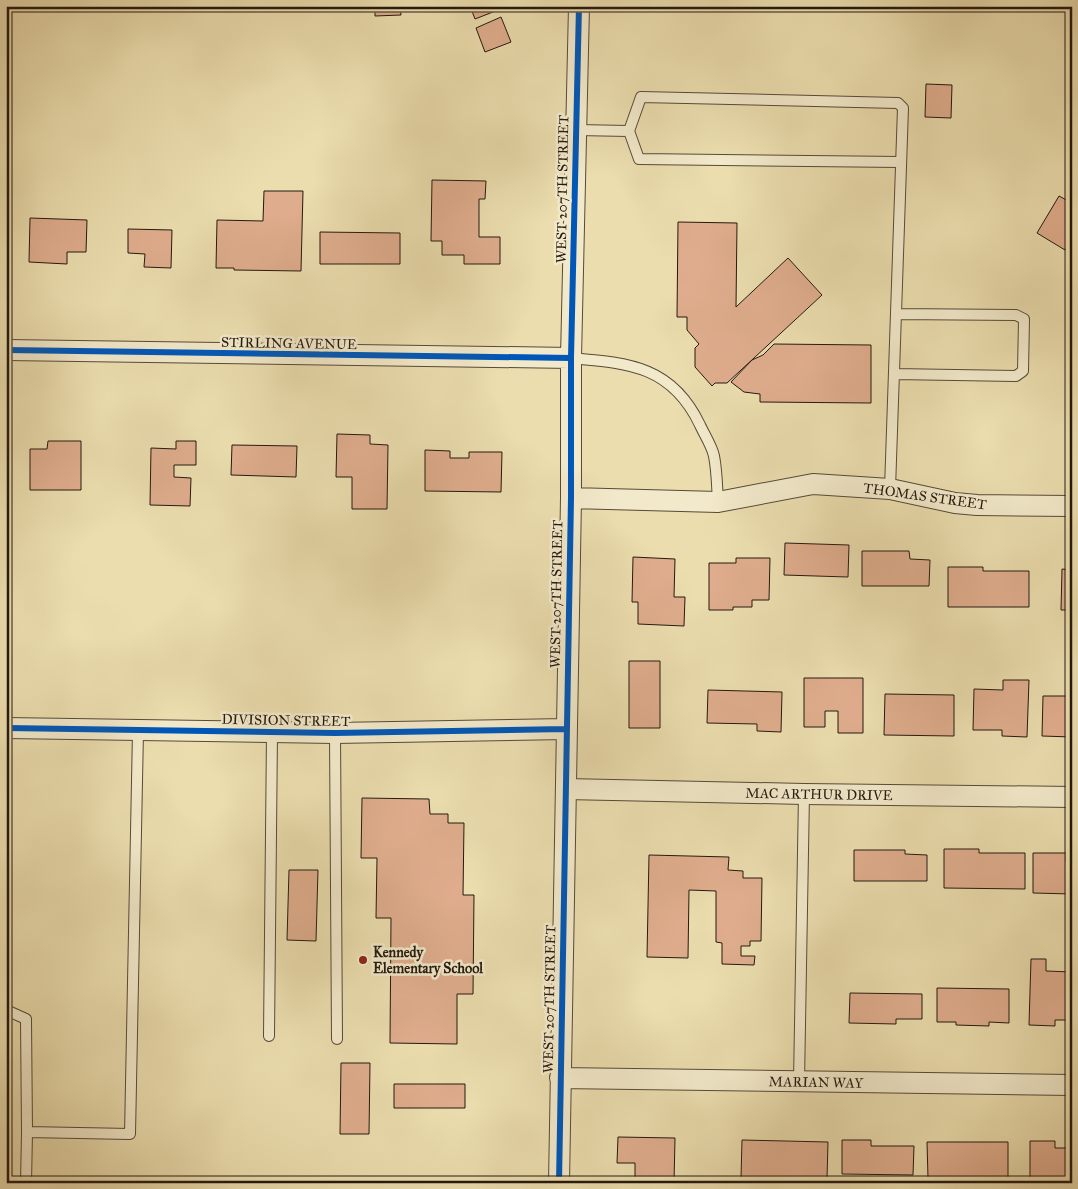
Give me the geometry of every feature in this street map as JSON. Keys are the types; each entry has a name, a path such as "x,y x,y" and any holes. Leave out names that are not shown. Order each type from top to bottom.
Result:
{"street":[{"name":"WEST 207TH STREET","path":"559,1183 579,6"},
{"name":"STIRLING AVENUE","path":"6,350 572,358"},
{"name":"THOMAS STREET","path":"571,498 718,502 813,484 890,489 962,504 1072,506"},
{"name":"DIVISION STREET","path":"6,728 335,734 566,729"},
{"name":"MAC ARTHUR DRIVE","path":"566,789 1072,797"},
{"name":"MARIAN WAY","path":"560,1078 1072,1085"}],"lane":[{"path":"890,489 901,162 902,108 898,102 641,97 628,131 639,159 901,162"},
{"path":"576,130 628,131"},
{"path":"894,374 1016,376 1024,371 1024,319 1016,315 896,314"},
{"path":"572,358 618,362 648,371 676,388 694,411 714,454 718,502"},
{"path":"27,1132 130,1134 138,730"},
{"path":"268,1036 272,733"},
{"path":"335,734 336,1040"},
{"path":"799,1082 804,794"},
{"path":"6,1010 26,1019 26,1183"}],"building":[{"path":"375,6 400,6 401,15 375,16"},
{"path":"470,6 497,6 498,10 475,19"},
{"path":"501,17 511,42 485,52 476,28"},
{"path":"926,84 952,85 951,118 925,117"},
{"path":"432,180 486,181 485,199 479,199 479,237 500,237 500,264 464,264 464,255 442,255 442,241 431,241"},
{"path":"264,191 303,191 301,271 216,268 217,220 263,221"},
{"path":"1059,196 1072,203 1072,239 1065,250 1037,233"},
{"path":"30,218 87,220 86,252 67,252 67,264 29,262"},
{"path":"678,222 737,223 736,307 788,258 822,295 727,383 715,383 712,386 695,367 695,348 699,344 687,330 687,317 677,317"},
{"path":"128,229 172,230 171,268 144,267 145,254 128,253"},
{"path":"320,232 400,233 400,264 320,264"},
{"path":"774,344 871,345 871,403 760,402 760,394 744,392 731,382 752,360 763,355"},
{"path":"337,434 370,435 370,444 388,445 387,509 352,509 352,477 336,477"},
{"path":"48,441 81,441 81,490 30,490 30,449 47,449"},
{"path":"176,441 196,441 196,465 174,465 174,477 191,478 190,506 150,505 151,448 176,449"},
{"path":"232,445 297,446 296,477 231,475"},
{"path":"425,450 450,451 450,458 469,458 469,452 502,452 501,492 425,491"},
{"path":"785,543 849,545 848,577 784,575"},
{"path":"862,551 909,551 910,559 930,560 929,586 862,586"},
{"path":"633,557 675,559 674,597 685,597 684,626 638,624 638,602 632,602"},
{"path":"736,558 770,558 769,600 752,600 752,607 733,607 733,610 709,610 709,563 736,563"},
{"path":"948,567 983,567 983,571 1029,571 1029,607 948,607"},
{"path":"1062,569 1072,570 1072,610 1061,610"},
{"path":"629,661 660,661 660,728 629,728"},
{"path":"804,678 863,678 863,733 838,733 838,711 825,711 825,727 804,727"},
{"path":"1003,680 1029,680 1027,737 1002,736 1002,730 973,730 974,689 1003,690"},
{"path":"708,690 782,692 781,732 757,731 757,724 707,723"},
{"path":"885,694 954,695 954,736 884,735"},
{"path":"1043,696 1072,696 1072,737 1042,736"},
{"path":"362,798 429,799 430,814 448,814 448,823 464,823 463,895 474,895 473,994 457,994 457,1044 390,1043 391,918 376,918 377,858 361,858"},
{"path":"944,849 979,849 979,853 1025,853 1025,889 944,888"},
{"path":"854,850 905,850 905,854 927,855 927,881 854,881"},
{"path":"1033,853 1066,853 1066,862 1072,862 1072,894 1033,893"},
{"path":"649,855 729,857 728,870 743,871 743,878 762,878 761,941 750,941 750,946 741,946 741,956 755,956 754,965 722,964 722,943 716,942 716,891 689,890 688,958 647,957"},
{"path":"289,870 318,870 316,941 287,940"},
{"path":"1031,959 1046,959 1046,971 1072,972 1072,1020 1055,1020 1055,1026 1029,1025"},
{"path":"937,988 1009,989 1009,1023 989,1022 989,1026 956,1025 956,1022 937,1022"},
{"path":"850,993 922,994 922,1019 896,1019 896,1024 849,1023"},
{"path":"341,1063 370,1063 369,1134 340,1134"},
{"path":"394,1084 465,1084 465,1108 394,1108"},
{"path":"618,1137 675,1138 674,1183 635,1183 635,1163 617,1163"},
{"path":"742,1140 828,1142 827,1179 741,1178"},
{"path":"842,1140 871,1140 871,1146 914,1146 913,1175 842,1174"},
{"path":"1030,1141 1055,1141 1055,1148 1072,1148 1072,1183 1030,1182"},
{"path":"927,1142 1008,1142 1008,1178 928,1178"}],"cycle path":[{"path":"559,1183 571,498 571,358 579,6"},
{"path":"6,350 571,358"},
{"path":"6,728 335,733 566,729"}],"place":[{"name":"Kennedy Elementary School","path":"363,960"}]}
